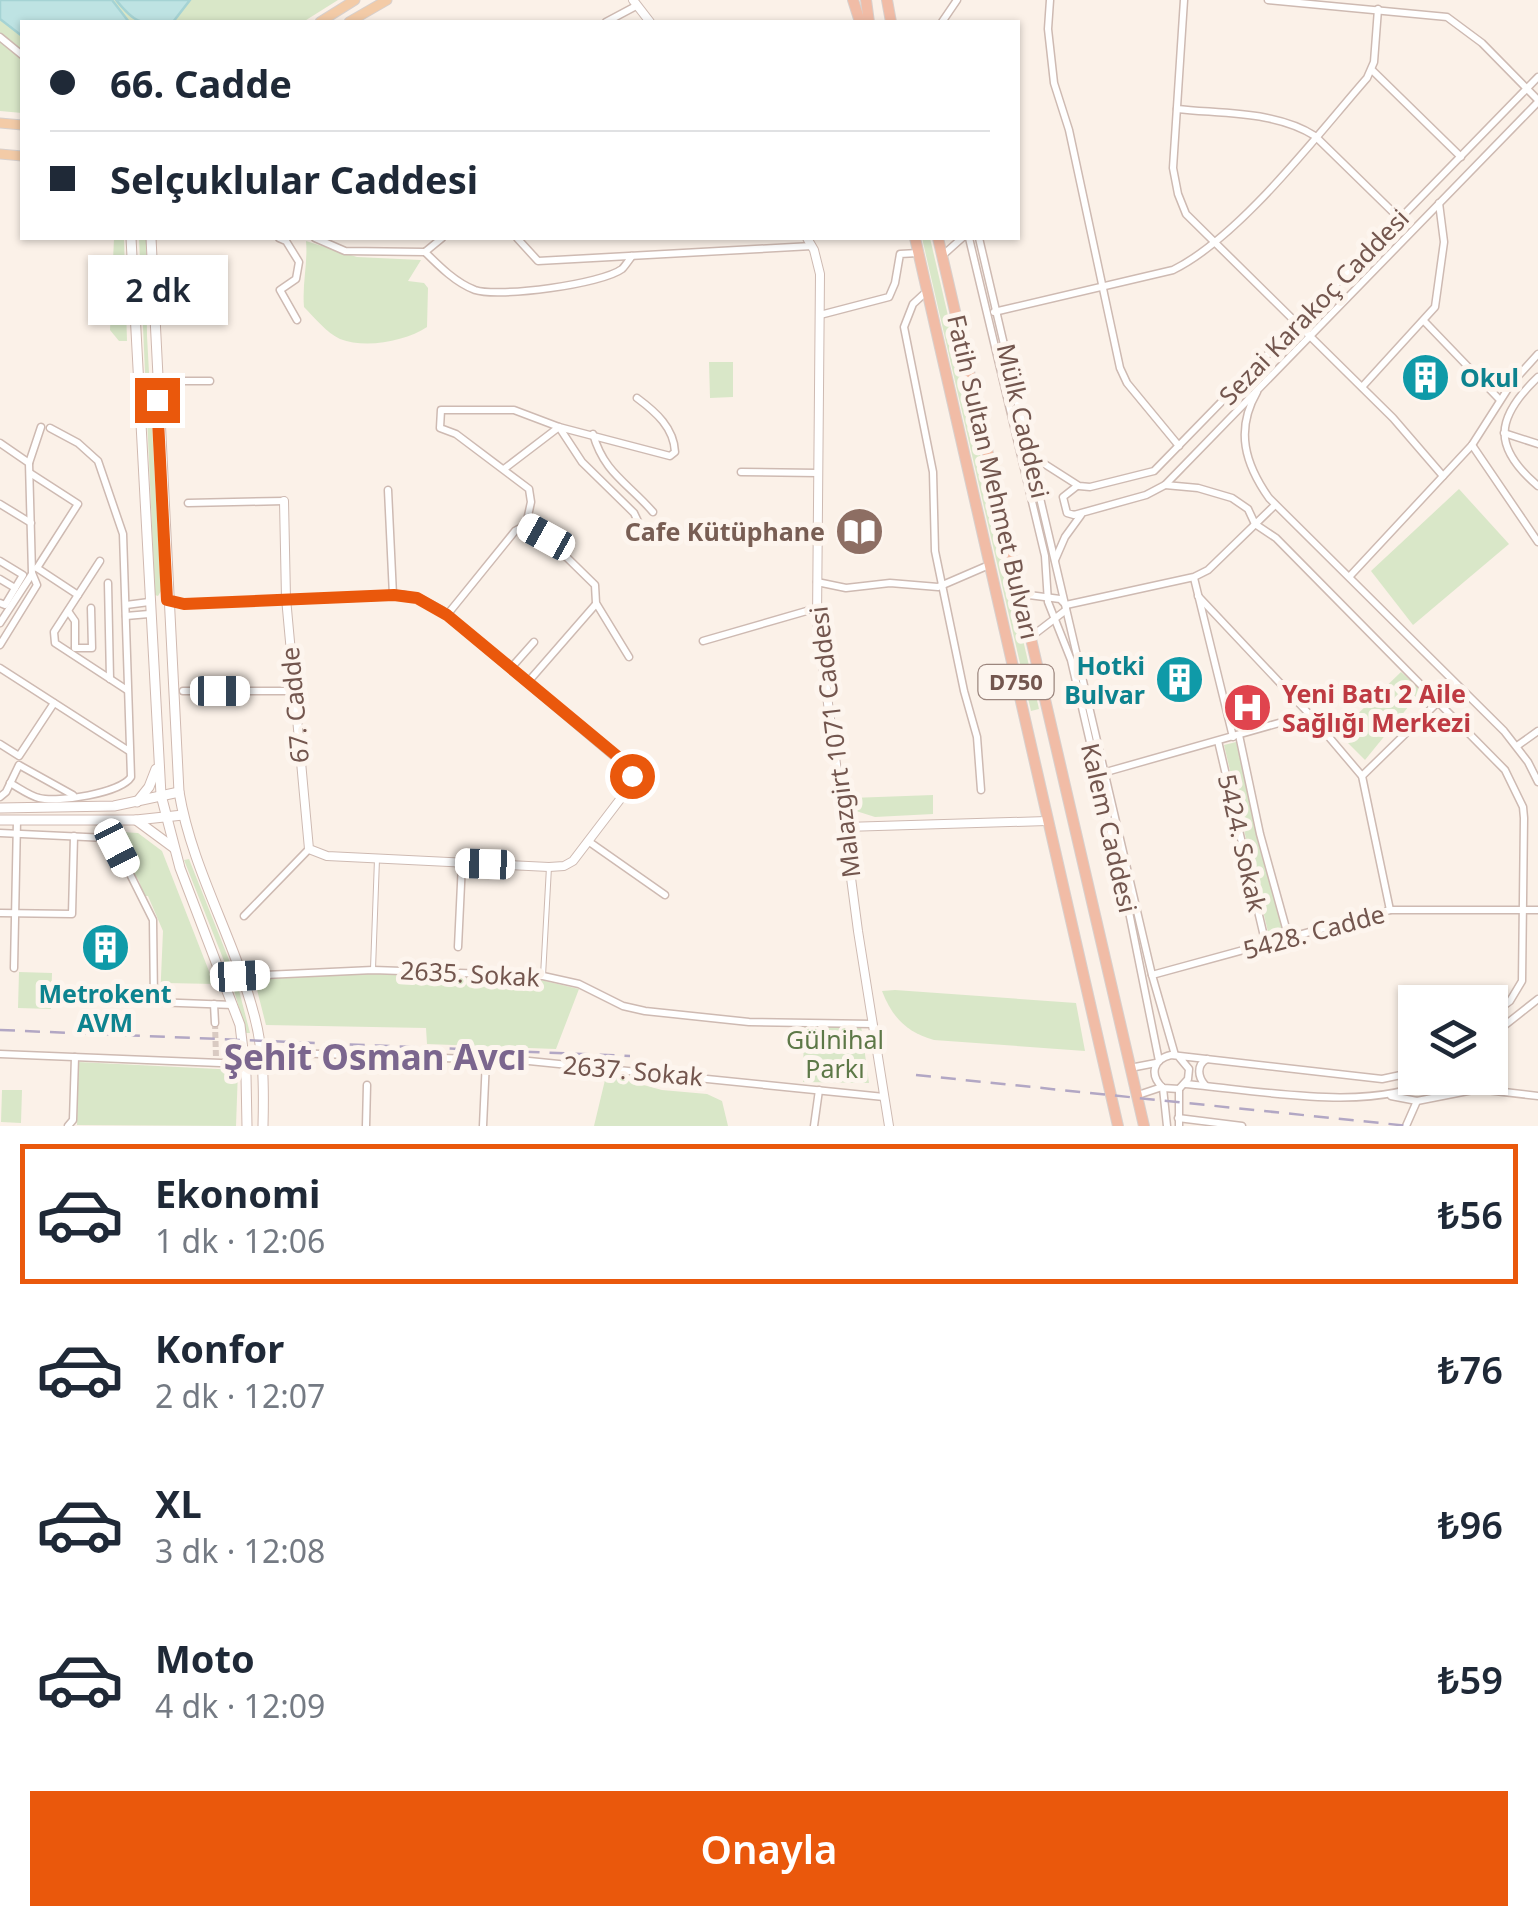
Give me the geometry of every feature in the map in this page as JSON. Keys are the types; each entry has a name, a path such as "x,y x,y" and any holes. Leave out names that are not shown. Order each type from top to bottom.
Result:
{"highway":[{"name":"Fatih Sultan Mehmet Bulvarı","path":"915,240 1118,1126"},
{"name":"Fatih Sultan Mehmet Bulvarı","path":"938,240 1144,1126"}],"main road":[{"path":"323,20 354,0"},
{"path":"352,20 387,0"},
{"path":"131,240 161,795 174,849 233,1005 245,1064 246,1126"},
{"path":"151,240 179,792 183,815 252,1007 261,1052 263,1126"},
{"path":"149,602 167,600"},
{"path":"149,614 168,613"},
{"path":"137,802 149,788 158,762"},
{"path":"0,808 94,807 179,792"},
{"path":"0,820 136,820 183,815"},
{"path":"136,820 174,849"}],"street":[{"path":"1050,0 1048,28 1054,83 1124,376 1179,446"},
{"path":"1184,0 1173,168 1186,214 1362,387 1443,476"},
{"path":"1078,486 1068,491 1062,503 1068,512 1082,514 1146,495 1164,485 1538,101 1466,30 1447,17 1340,3 1268,0"},
{"path":"609,20 634,3"},
{"path":"987,313 1173,270 1214,241 1258,200 1372,71 1378,10"},
{"path":"0,37 20,53"},
{"path":"1372,71 1461,157"},
{"name":"Sezai Karakoç Caddesi","path":"1078,486 1154,471 1538,77"},
{"path":"1177,109 1300,126 1399,218"},
{"path":"1362,387 1425,322 1437,300 1444,242 1439,202"},
{"path":"284,240 300,262 296,279 280,290 297,320"},
{"path":"320,240 346,251 425,252 461,282 481,291 590,281 621,270 632,255"},
{"path":"425,252 440,240"},
{"path":"519,240 538,262 809,242"},
{"path":"942,256 963,240"},
{"name":"Mülk Caddesi","path":"967,240 1044,556 1048,599"},
{"name":"Mülk Caddesi","path":"979,240 1066,605"},
{"name":"Malazgirt 1071 Caddesi","path":"809,242 820,274 817,608 889,1126"},
{"path":"820,315 889,297 900,254 918,253"},
{"path":"928,291 913,304 904,327 933,472 935,552 977,736 980,790"},
{"path":"1425,322 1500,400"},
{"path":"1350,576 1472,445 1518,375 1538,354"},
{"path":"1538,377 1513,404 1504,433 1505,449 1518,469 1538,486"},
{"path":"156,381 210,381"},
{"path":"1263,382 1251,402 1243,434 1253,476 1275,505 1517,746 1538,782"},
{"path":"526,526 531,502 529,489 456,434 440,428 442,410 514,410 662,456 675,452 672,434 649,406 637,398"},
{"path":"504,470 560,426"},
{"path":"560,426 582,462 634,512 644,534"},
{"path":"0,645 38,585 29,468 45,427 78,442 98,461 123,534 131,777 127,784 106,792 41,799 10,783"},
{"path":"1504,433 1538,444"},
{"path":"593,434 599,456 614,476 638,494 653,512"},
{"path":"0,443 78,504 0,623"},
{"path":"1472,445 1538,542"},
{"path":"1031,456 1078,486"},
{"path":"741,472 818,472"},
{"path":"1164,485 1198,488 1232,498 1248,509 1255,524 1276,538 1505,770 1522,807 1526,840 1522,981 1508,1002"},
{"path":"388,490 394,595"},
{"path":"188,503 284,501"},
{"name":"67. Cadde","path":"284,501 286,598 310,849"},
{"path":"0,504 31,523"},
{"path":"1066,605 1194,578 1208,570 1275,505"},
{"path":"1055,560 1065,537 1082,514"},
{"path":"447,615 515,531 526,526"},
{"path":"526,526 546,537 594,585 596,603 628,656"},
{"path":"0,561 23,575 4,605 0,602"},
{"path":"100,561 53,638 128,690"},
{"path":"817,582 846,588 890,583 922,587 942,585 989,565"},
{"path":"34,568 78,595"},
{"path":"1194,578 1289,939"},
{"path":"0,579 15,588"},
{"path":"108,584 110,680"},
{"path":"1020,594 1060,599 1066,605"},
{"path":"167,600 184,604 394,595 417,598 447,615 631,770 631,785 571,862 549,867 377,859 321,856 310,849 244,916"},
{"path":"1198,596 1362,776 1390,910"},
{"name":"Kalem Caddesi","path":"1048,599 1071,660 1127,902 1158,1061"},
{"path":"126,605 149,602"},
{"path":"528,682 596,603"},
{"path":"168,613 184,604"},
{"path":"1030,638 1066,610 1066,605"},
{"name":"Kalem Caddesi","path":"1066,605 1152,976 1177,1056"},
{"path":"73,651 92,648 91,608"},
{"path":"704,640 817,608"},
{"path":"68,611 75,621 73,651"},
{"path":"126,616 149,614"},
{"path":"512,668 534,642"},
{"path":"1,672 130,752"},
{"path":"184,692 294,691"},
{"path":"1362,776 1440,700"},
{"path":"0,744 19,756 54,703"},
{"path":"1106,772 1292,719 1312,717"},
{"path":"1517,746 1538,731"},
{"name":"5424. Sokak","path":"1218,741 1266,945"},
{"path":"0,796 19,765 74,796"},
{"path":"14,968 18,820"},
{"path":"845,827 1047,822"},
{"path":"0,834 107,838 117,848 153,920 154,1002 233,1005"},
{"path":"0,913 72,914 74,836"},
{"path":"588,840 665,895"},
{"path":"373,970 377,859"},
{"path":"458,948 462,863"},
{"path":"543,976 549,867"},
{"name":"5428. Cadde","path":"1152,976 1390,910 1538,910"},
{"name":"2635. Sokak","path":"240,976 373,970 543,976 579,984 623,1006 645,1011 749,1022 873,1024"},
{"path":"1508,1023 1538,999"},
{"path":"214,1004 215,1023"},
{"name":"2637. Sokak","path":"261,1052 639,1070 884,1096"},
{"path":"0,1054 245,1064"},
{"path":"1177,1056 1189,1069 1182,1086 1178,1122 1242,1126"},
{"path":"1130,1068 1177,1056 1382,1080 1398,1076"},
{"path":"68,1126 73,1120 74,1057"},
{"path":"1205,1085 1199,1074 1208,1059"},
{"path":"483,1126 486,1060"},
{"path":"1158,1061 1154,1077 1162,1087 1167,1126"},
{"path":"1136,1095 1162,1087 1205,1085 1417,1101 1478,1089 1538,1096"},
{"path":"366,1126 367,1086"},
{"path":"814,1126 819,1090"},
{"path":"1389,1096 1398,1093"},
{"path":"1406,1126 1417,1101"}],"green space":[{"path":"0,0 338,0 306,20 20,20 20,113 0,111"},
{"path":"114,240 124,240 127,341 119,341 110,330"},
{"path":"139,240 146,240 147,336 161,591 155,595"},
{"path":"922,240 930,240 1039,709 1031,711"},
{"path":"306,241 357,257 421,260 408,281 424,283 428,288 427,327 397,340 373,343 350,342 335,336 304,307"},
{"path":"709,362 733,362 733,397 710,398"},
{"path":"1459,489 1509,544 1413,625 1371,571"},
{"path":"1401,672 1422,690 1365,760 1338,733"},
{"path":"1236,742 1282,928 1268,932 1224,745"},
{"path":"933,795 933,814 875,817 853,810 851,798"},
{"path":"106,831 138,833 162,851 214,984 167,983 166,1000 160,1000 163,931 148,896 144,896 139,881"},
{"path":"189,859 235,975 250,1033 246,1033 230,976 184,860"},
{"path":"19,972 52,973 51,1009 18,1008"},
{"path":"369,973 532,978 579,989 556,1049 427,1044 426,1028 266,1025 254,978"},
{"path":"882,991 1076,1003 1085,1051 934,1040 915,1033 895,1016"},
{"name":"Gülnihal Parkı","path":"804,1023 861,1026 869,1083 803,1082"},
{"path":"78,1062 238,1070 236,1126 77,1125"},
{"path":"614,1077 662,1090 707,1094 722,1101 728,1126 594,1126 605,1080"},
{"path":"2,1090 22,1090 21,1123 1,1122"}],"water":[{"path":"0,0 112,0 127,20 20,20 20,34 0,19"},
{"path":"116,0 190,0 175,20 138,20"}],"tunnel":[{"path":"215,1023 216,1058"}],"railway":[{"path":"0,1030 630,1056"},
{"path":"916,1075 1409,1126"}],"place":[{"name":"Okul","path":"1425,378"},
{"name":"Cafe Kütüphane","path":"860,532"},
{"name":"Hotki Bulvar","path":"1180,680"},
{"name":"Yeni Batı 2 Aile Sağlığı Merkezi","path":"1247,708"},
{"name":"Metrokent AVM","path":"105,948"}],"district":[{"name":"Şehit Osman Avcı","path":"375,1058"}],"route":[{"path":"157,400 167,600 184,604 394,595 417,598 447,615 623,761 632,776"}]}
